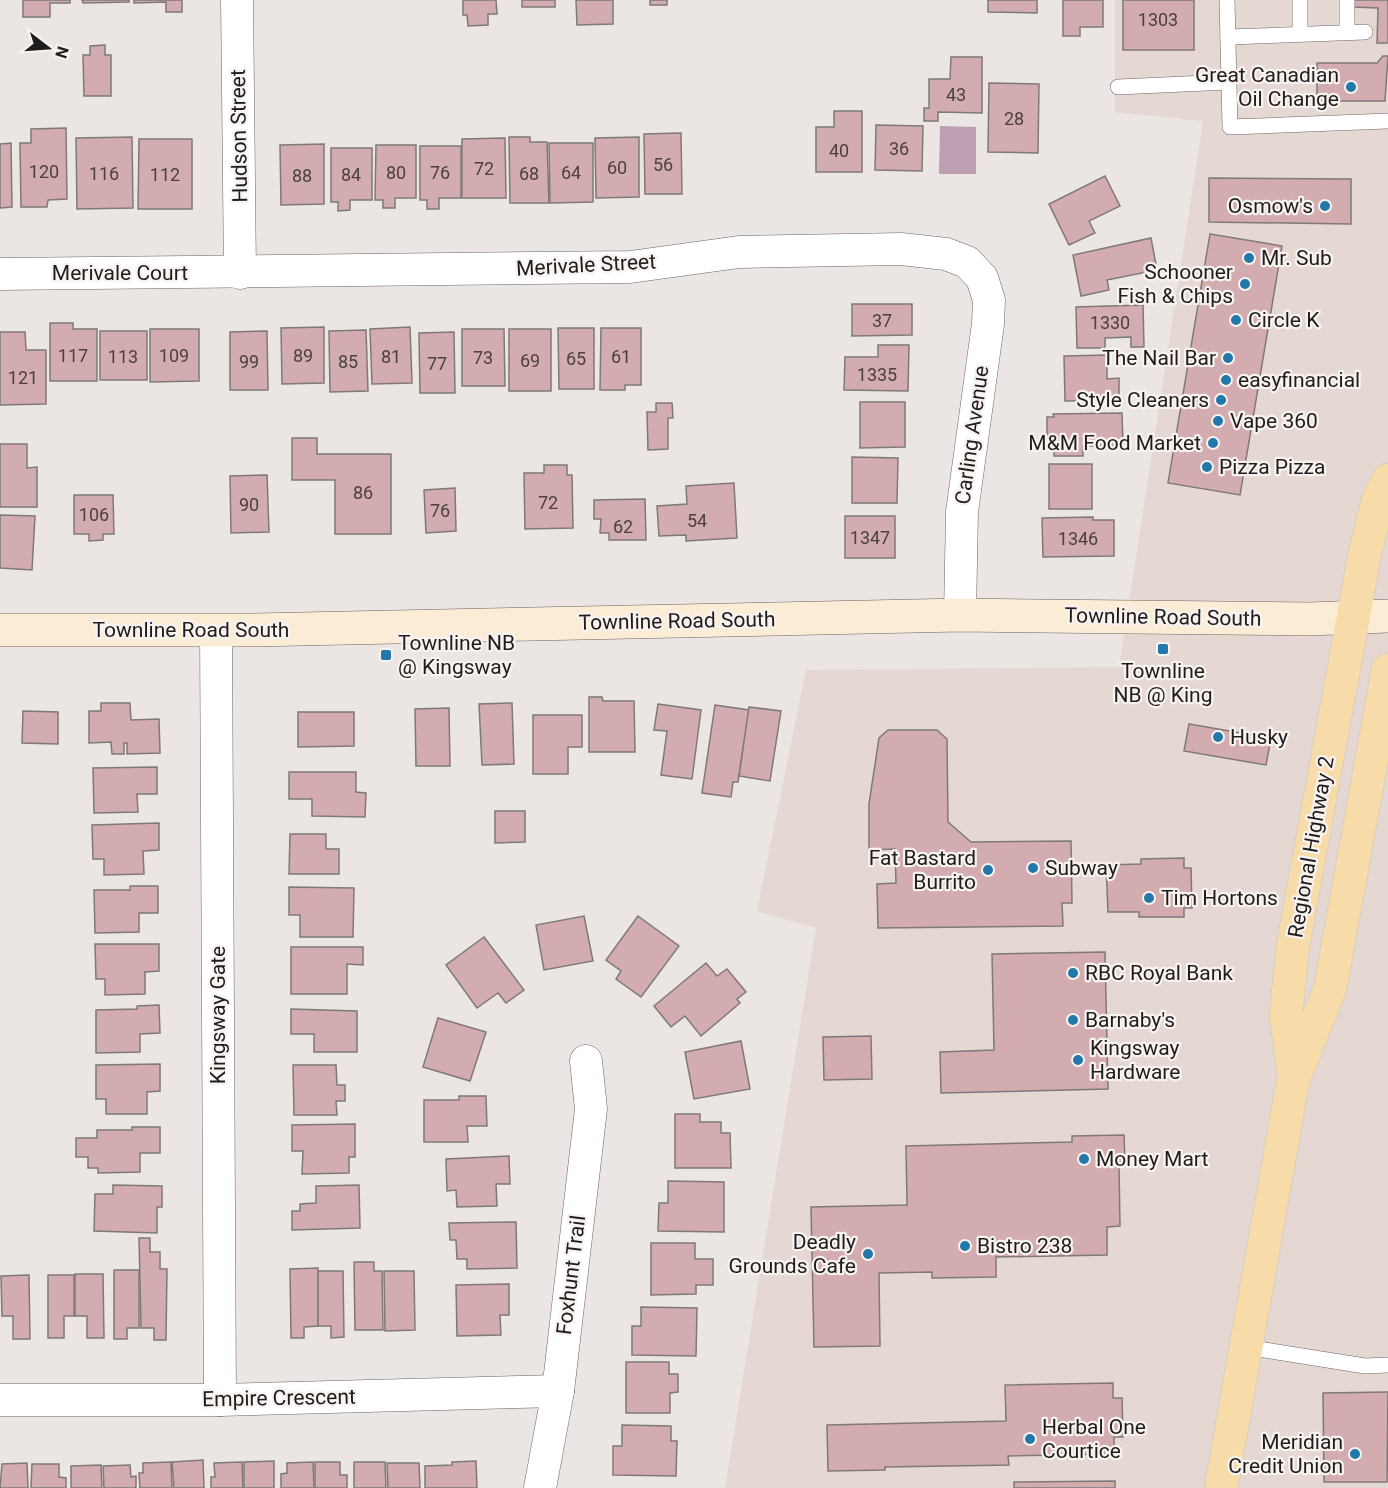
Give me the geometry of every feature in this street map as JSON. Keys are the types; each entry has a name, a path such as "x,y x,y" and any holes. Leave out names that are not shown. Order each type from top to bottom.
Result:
{"main road":[{"name":"Regional Highway 2","path":"1294,1078 1286,1014 1293,945 1365,553 1378,500 1388,480"},
{"name":"Townline Road South","path":"0,630 216,630 960,615 1309,619 1388,616"},
{"name":"Regional Highway 2","path":"1221,1488 1294,1078 1330,989 1388,670"}],"street":[{"name":"Hudson Street","path":"237,0 240,273"},
{"name":"Merivale Street","path":"240,273 630,267 739,252 889,249 946,255 967,262"},
{"name":"Carling Avenue","path":"960,615 962,512 988,324 989,300 982,278 967,262"},
{"name":"Merivale Court","path":"0,274 240,273"},
{"name":"Kingsway Gate","path":"216,630 220,1400"},
{"name":"Foxhunt Trail","path":"540,1488 558,1391 591,1109 586,1061"},
{"name":"Empire Crescent","path":"0,1400 220,1400 558,1391"}],"lane":[{"path":"1227,0 1230,127 1388,121"},
{"path":"1300,0 1300,34"},
{"path":"1347,0 1347,32"},
{"path":"1228,37 1365,32"},
{"path":"1118,87 1229,82"},
{"path":"1246,1347 1365,1366 1388,1365"}],"shaded area":[{"path":"1115,0 1388,0 1388,1488 725,1488 816,928 757,911 806,670 1119,667 1203,121 1115,112"},
{"path":"940,126 976,127 976,174 939,174"}],"building":[{"path":"23,0 70,0 70,3 50,3 50,17 23,17"},
{"path":"82,0 129,0 129,2 83,3"},
{"path":"134,0 182,0 182,12 166,12 166,2 134,3"},
{"path":"463,0 496,0 497,14 488,14 488,25 468,26 467,15 463,15"},
{"path":"522,0 555,0 555,7 522,7"},
{"path":"576,0 613,0 613,24 577,25"},
{"path":"650,0 667,0 667,5 650,5"},
{"path":"988,0 1037,0 1037,13 988,12"},
{"path":"1063,0 1103,0 1103,27 1080,27 1080,36 1063,36"},
{"path":"1123,0 1194,0 1194,50 1123,50"},
{"path":"1353,0 1388,0 1388,43 1377,43 1378,8 1353,7"},
{"path":"105,45 105,55 111,55 111,96 84,96 83,55 90,55 90,46"},
{"name":"Great Canadian Oil Change","path":"1383,56 1388,56 1385,101 1317,101 1317,63 1377,63"},
{"path":"951,57 982,57 982,113 938,112 938,121 924,121 924,108 929,108 929,79 950,79"},
{"path":"989,83 1039,84 1038,153 988,152"},
{"path":"834,111 862,111 862,172 816,172 816,127 834,127"},
{"path":"876,125 923,126 922,171 875,170"},
{"path":"66,128 67,199 48,200 47,207 21,207 20,143 31,143 31,129"},
{"path":"681,133 682,194 645,194 644,134"},
{"path":"132,137 133,208 77,209 76,138"},
{"path":"509,137 530,137 530,142 547,142 549,203 510,203"},
{"path":"639,137 639,197 596,198 595,138"},
{"path":"505,138 506,198 462,198 462,139"},
{"path":"139,139 192,139 192,209 138,209"},
{"path":"11,143 12,207 0,208 0,144"},
{"path":"549,143 593,143 593,202 550,203"},
{"path":"324,144 324,204 281,205 280,145"},
{"path":"376,145 416,145 416,198 395,198 395,208 383,208 383,200 375,200"},
{"path":"420,146 461,146 461,198 439,198 439,209 427,209 427,200 420,200"},
{"path":"331,148 372,148 372,200 350,200 350,210 338,211 338,202 331,202"},
{"path":"1105,176 1120,206 1089,221 1095,233 1069,245 1049,204"},
{"path":"1209,178 1351,179 1351,224 1209,222"},
{"path":"1210,234 1282,246 1240,495 1168,483"},
{"path":"1151,238 1157,270 1107,280 1109,290 1081,296 1073,255"},
{"path":"852,304 912,304 912,335 852,336"},
{"path":"1143,305 1144,347 1131,347 1131,337 1105,338 1105,348 1077,348 1076,307"},
{"path":"50,323 73,323 73,329 97,329 97,381 50,381"},
{"path":"324,327 324,383 282,384 281,328"},
{"path":"410,327 412,383 372,384 370,329"},
{"path":"558,328 594,328 594,389 559,389"},
{"path":"601,328 641,328 641,385 625,385 625,390 600,390"},
{"path":"150,329 199,329 199,381 150,382"},
{"path":"462,329 504,329 505,386 462,386"},
{"path":"509,329 551,329 551,391 509,391"},
{"path":"366,330 368,391 330,392 329,331"},
{"path":"100,331 147,331 147,380 100,380"},
{"path":"267,331 268,390 230,390 230,332"},
{"path":"0,332 25,332 26,350 46,350 46,404 0,405"},
{"path":"454,332 455,393 420,393 419,333"},
{"path":"878,345 909,345 908,391 844,390 845,357 878,357"},
{"path":"1107,355 1107,379 1119,378 1119,400 1065,401 1064,356"},
{"path":"860,402 905,402 905,447 860,448"},
{"path":"656,403 672,403 673,418 668,418 668,449 648,450 647,412 656,412"},
{"path":"1122,413 1123,446 1083,446 1083,456 1054,456 1054,435 1047,435 1047,417 1054,417 1053,414"},
{"path":"292,438 317,438 317,454 391,454 391,534 335,534 335,480 292,480"},
{"path":"0,444 27,444 27,468 37,467 37,507 0,507"},
{"path":"852,457 898,458 897,503 852,503"},
{"path":"1049,464 1092,464 1092,509 1049,509"},
{"path":"544,465 567,465 567,475 572,475 573,528 525,529 524,473 544,473"},
{"path":"267,475 269,532 231,533 230,476"},
{"path":"734,483 737,538 686,541 686,535 659,536 657,506 687,504 686,486"},
{"path":"455,488 456,531 426,533 424,490"},
{"path":"74,495 113,495 114,534 103,534 103,540 89,541 89,534 74,534"},
{"path":"645,499 646,540 609,540 609,533 600,533 601,519 594,519 594,500"},
{"path":"0,515 35,516 32,570 0,568"},
{"path":"845,516 895,516 895,558 845,558"},
{"path":"1093,517 1093,520 1114,520 1114,556 1043,557 1042,518"},
{"path":"589,697 602,697 603,701 634,701 635,752 589,752"},
{"path":"101,703 130,703 131,720 159,719 160,753 127,754 127,743 124,743 124,754 112,754 111,742 89,743 89,711 101,711"},
{"path":"512,703 514,764 482,765 479,704"},
{"path":"658,704 701,710 692,779 661,775 667,731 654,730"},
{"path":"715,705 749,710 738,782 733,782 731,797 702,793"},
{"path":"749,707 781,711 770,781 739,776"},
{"path":"449,708 450,766 416,766 415,709"},
{"path":"23,711 58,712 58,744 22,743"},
{"path":"298,712 354,712 354,746 298,747"},
{"path":"533,715 582,715 582,747 568,747 568,774 533,774"},
{"path":"1189,724 1271,738 1266,765 1184,751"},
{"path":"888,730 937,730 947,739 948,822 971,842 1071,841 1072,903 1062,903 1063,926 878,928 877,884 896,883 895,849 869,850 869,804 879,738"},
{"path":"157,767 157,794 137,794 138,812 94,813 93,768"},
{"path":"289,772 356,772 356,792 366,793 365,817 312,816 312,799 289,799"},
{"path":"495,811 525,811 525,842 495,843"},
{"path":"159,823 159,850 143,851 144,874 104,875 104,859 93,859 92,825"},
{"path":"290,834 326,834 326,849 339,849 339,874 289,874"},
{"name":"Tim Hortons","path":"1184,858 1184,868 1191,868 1192,908 1184,908 1184,917 1139,917 1139,912 1108,912 1106,865 1141,864 1141,859"},
{"path":"130,886 158,886 158,913 139,913 139,932 95,933 94,890 130,890"},
{"path":"289,887 354,888 353,937 300,937 300,915 289,915"},
{"path":"584,916 593,961 544,970 536,925"},
{"path":"638,916 679,946 641,997 616,979 621,971 606,960"},
{"path":"484,937 524,990 506,1003 498,993 477,1008 446,965"},
{"path":"95,944 159,944 159,971 145,972 145,994 105,995 105,979 96,979"},
{"path":"291,947 363,947 363,965 347,964 347,994 291,994"},
{"path":"1105,952 1108,1089 941,1093 940,1052 994,1050 992,954"},
{"path":"706,963 717,976 727,969 746,992 737,999 740,1003 701,1036 685,1016 671,1027 654,1006"},
{"path":"159,1005 160,1033 140,1034 140,1052 96,1053 96,1010 137,1009 137,1006"},
{"path":"291,1009 357,1011 357,1052 314,1052 314,1034 291,1034"},
{"path":"438,1018 486,1032 470,1081 423,1067"},
{"path":"871,1036 872,1079 824,1080 823,1037"},
{"path":"741,1041 750,1089 694,1099 685,1052"},
{"path":"160,1064 160,1091 147,1092 147,1114 106,1114 106,1099 96,1099 96,1065"},
{"path":"293,1065 336,1065 337,1085 345,1085 345,1101 336,1101 337,1115 294,1115"},
{"path":"459,1096 486,1096 487,1126 467,1126 468,1142 424,1142 424,1100 459,1100"},
{"path":"675,1114 700,1114 700,1122 721,1122 721,1133 730,1133 731,1168 675,1168"},
{"path":"355,1124 355,1157 349,1157 349,1173 302,1174 303,1151 292,1151 292,1125"},
{"path":"132,1127 160,1127 160,1153 140,1153 140,1172 98,1173 98,1168 88,1168 88,1157 76,1157 76,1138 97,1138 97,1130 132,1130"},
{"path":"1124,1135 1125,1164 1119,1164 1120,1226 1107,1227 1107,1255 996,1257 996,1277 932,1278 932,1272 879,1273 880,1346 814,1347 811,1207 907,1205 906,1146 1072,1142 1072,1136"},
{"path":"509,1156 510,1184 496,1184 497,1206 457,1207 456,1190 447,1191 446,1159"},
{"path":"668,1181 724,1182 724,1232 658,1231 659,1203 668,1203"},
{"path":"113,1185 162,1186 162,1207 157,1207 157,1233 94,1231 95,1194 113,1194"},
{"path":"359,1185 360,1228 292,1230 292,1211 300,1211 300,1204 316,1203 316,1186"},
{"path":"516,1222 517,1268 467,1269 467,1259 457,1259 456,1240 450,1240 449,1223"},
{"path":"139,1238 150,1238 150,1252 160,1252 160,1269 167,1269 166,1340 154,1340 154,1328 141,1328"},
{"path":"651,1243 695,1243 695,1259 713,1259 713,1285 696,1285 696,1294 651,1295"},
{"path":"354,1262 374,1262 374,1271 382,1271 383,1330 355,1330"},
{"path":"318,1268 318,1326 304,1327 304,1338 291,1338 290,1269"},
{"path":"114,1270 139,1270 139,1328 127,1328 127,1339 114,1339"},
{"path":"318,1271 343,1271 344,1337 331,1338 331,1326 318,1326"},
{"path":"384,1271 414,1271 415,1330 385,1331"},
{"path":"75,1274 103,1274 104,1338 87,1338 87,1316 75,1316"},
{"path":"29,1275 30,1339 13,1339 13,1316 2,1316 1,1276"},
{"path":"48,1275 74,1275 74,1316 64,1316 64,1338 48,1338"},
{"path":"509,1284 509,1315 500,1315 501,1335 457,1336 456,1285"},
{"path":"641,1307 697,1308 696,1356 632,1355 632,1326 641,1326"},
{"path":"626,1362 669,1362 669,1374 678,1374 678,1392 670,1393 670,1413 626,1413"},
{"path":"1113,1383 1113,1398 1122,1398 1123,1437 1114,1437 1114,1454 1008,1456 1009,1465 885,1467 885,1470 828,1471 827,1425 1006,1421 1005,1385"},
{"name":"Meridian Credit Union","path":"1388,1392 1387,1482 1324,1482 1323,1393"},
{"path":"622,1425 671,1426 671,1441 677,1441 676,1476 613,1475 613,1446 622,1446"},
{"path":"203,1460 204,1488 174,1488 172,1462"},
{"path":"274,1461 274,1488 244,1488 244,1462"},
{"path":"476,1461 477,1488 425,1488 425,1466"},
{"path":"171,1462 172,1488 140,1488 139,1473 143,1473 143,1463"},
{"path":"242,1462 243,1488 211,1488 211,1477 215,1477 214,1463"},
{"path":"313,1462 314,1488 281,1488 281,1474 287,1473 287,1463"},
{"path":"315,1462 340,1462 340,1475 347,1475 347,1488 315,1488"},
{"path":"354,1462 385,1462 386,1488 354,1488"},
{"path":"27,1463 28,1488 0,1488 2,1464"},
{"path":"387,1463 419,1463 420,1488 388,1488"},
{"path":"32,1464 59,1464 59,1477 66,1478 66,1488 31,1488"},
{"path":"101,1465 102,1488 71,1488 71,1466"},
{"path":"130,1465 131,1477 136,1476 136,1488 104,1488 103,1466"},
{"path":"1115,1481 1115,1488 1014,1488 1014,1482"}],"place":[{"name":"Great Canadian Oil Change","path":"1351,87"},
{"name":"Osmow's","path":"1325,206"},
{"name":"Mr. Sub","path":"1249,258"},
{"name":"Schooner Fish & Chips","path":"1245,284"},
{"name":"Circle K","path":"1236,320"},
{"name":"The Nail Bar","path":"1228,358"},
{"name":"easyfinancial","path":"1226,380"},
{"name":"Style Cleaners","path":"1221,400"},
{"name":"Vape 360","path":"1218,421"},
{"name":"M&M Food Market","path":"1213,443"},
{"name":"Pizza Pizza","path":"1207,467"},
{"name":"Townline NB @ King","path":"1163,649"},
{"name":"Townline NB @ Kingsway","path":"386,655"},
{"name":"Husky","path":"1218,737"},
{"name":"Subway","path":"1033,868"},
{"name":"Fat Bastard Burrito","path":"988,870"},
{"name":"Tim Hortons","path":"1149,898"},
{"name":"RBC Royal Bank","path":"1073,973"},
{"name":"Barnaby's","path":"1073,1020"},
{"name":"Kingsway Hardware","path":"1078,1060"},
{"name":"Money Mart","path":"1084,1159"},
{"name":"Bistro 238","path":"965,1246"},
{"name":"Deadly Grounds Cafe","path":"868,1254"},
{"name":"Herbal One Courtice","path":"1030,1439"},
{"name":"Meridian Credit Union","path":"1355,1454"}]}
